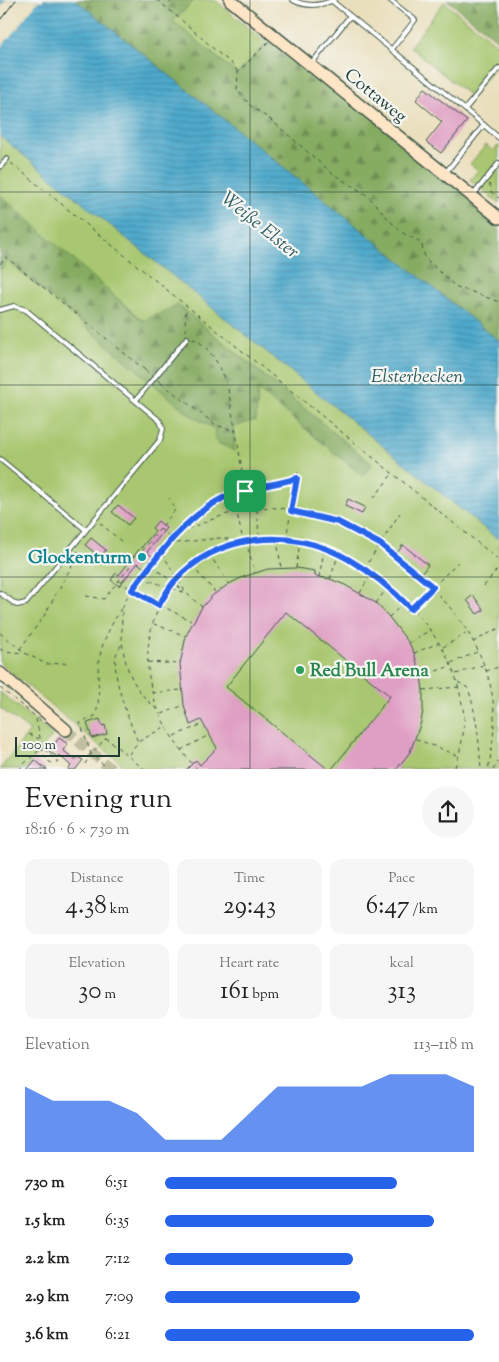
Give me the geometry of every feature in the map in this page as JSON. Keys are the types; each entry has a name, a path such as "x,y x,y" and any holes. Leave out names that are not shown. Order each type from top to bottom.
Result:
{"street":[{"name":"Cottaweg","path":"230,0 499,218"},
{"path":"0,674 66,730"}],"lane":[{"path":"293,0 312,5 333,1 499,138"},
{"path":"390,0 415,20 392,49"},
{"path":"311,65 350,16"},
{"path":"465,109 499,68"},
{"path":"444,173 484,125"},
{"path":"0,167 6,159"},
{"path":"472,197 499,163"},
{"path":"0,310 14,306 26,310 136,400 160,421 163,429 162,437 23,605 14,604 0,593"},
{"path":"136,400 187,338"},
{"path":"0,459 86,530"}],"path":[{"path":"0,20 16,0"},
{"path":"157,0 233,64 238,72 237,90 252,108 271,120 333,174 367,195 403,233 421,242 425,258 457,288 499,302"},
{"path":"238,72 274,36"},
{"path":"6,159 499,560"},
{"path":"485,180 492,187 491,192 499,198"},
{"path":"0,264 6,257 161,383 216,425 236,432"},
{"path":"188,308 185,312 187,338 197,339 205,346 222,372 236,432 247,510"},
{"path":"286,539 298,472"},
{"path":"374,498 393,473"},
{"path":"109,769 92,754 80,722 95,716 98,708 99,662 106,635 132,590 168,544 199,513 224,497 280,484 297,478"},
{"path":"86,596 104,599 175,510 169,498"},
{"path":"178,535 215,518 257,508 291,511 338,522 380,544 433,587 448,603 478,651 486,671 495,713 494,740 488,769"},
{"path":"257,508 260,539"},
{"path":"237,512 255,573"},
{"path":"364,570 400,513"},
{"path":"98,522 122,542"},
{"path":"160,529 173,540"},
{"path":"168,544 219,538 244,541"},
{"path":"277,538 281,568"},
{"path":"197,769 181,750 160,715 148,678 148,645 159,605 180,576 209,554 244,541 277,538 300,542 338,555 364,570 405,602 430,630 451,665 459,687 464,725 459,756 454,769"},
{"path":"296,567 300,542"},
{"path":"320,576 324,550"},
{"path":"20,649 44,616 79,553 76,551 65,556"},
{"path":"161,553 186,593"},
{"path":"209,554 229,584"},
{"path":"330,579 338,555"},
{"path":"411,609 458,562"},
{"path":"151,565 202,607"},
{"path":"191,566 215,592"},
{"path":"484,586 499,567"},
{"path":"360,592 370,574"},
{"path":"141,578 186,593"},
{"path":"118,581 191,621"},
{"path":"376,603 388,588"},
{"path":"390,616 405,602"},
{"path":"123,606 122,644 126,668 148,702 157,708"},
{"path":"153,624 186,636"},
{"path":"473,642 499,628"},
{"path":"409,643 430,630"},
{"path":"0,633 25,653 46,664 67,664"},
{"path":"442,648 468,633"},
{"path":"414,653 439,643"},
{"path":"122,644 116,654 117,678 122,700 138,742"},
{"path":"0,648 4,651 25,653"},
{"path":"421,676 451,665 478,651"},
{"path":"148,662 180,664"},
{"path":"455,675 484,665"},
{"path":"486,671 499,666"},
{"path":"457,682 468,688 476,715 481,769"},
{"path":"423,690 459,687"},
{"path":"0,688 36,718 44,758 48,762 58,763 42,747"},
{"path":"152,693 180,690"},
{"path":"160,715 183,705"},
{"path":"173,737 203,724"},
{"path":"128,755 138,742 166,726"},
{"path":"29,734 40,739"},
{"path":"181,750 209,735"},
{"path":"85,764 106,738 144,769"},
{"path":"416,739 459,756"},
{"path":"20,769 22,764 36,755 42,747"}],"green space":[{"path":"76,0 215,0 267,44 207,105"},
{"path":"76,0 195,0 173,21 237,74 274,36 499,217 499,341"},
{"path":"447,0 499,0 499,41"},
{"path":"444,2 499,46 499,62 471,97 410,47"},
{"path":"0,136 499,540 499,769 128,769 0,663"},
{"path":"486,145 493,151 499,145 499,203 470,180 478,170 470,164"},
{"path":"0,195 143,321 178,305 372,464 363,476 258,390 256,420 233,427 235,451 216,442 215,429 189,414 8,261 0,270"},
{"path":"0,692 53,735 26,769 0,769 30,731 0,708"}],"water":[{"name":"Elsterbecken","path":"0,0 38,0 41,2 43,0 76,0 499,341 499,540 0,136 0,14 18,29 21,27 0,9"}],"pier":[{"path":"6,0 39,0 19,25 18,29 0,48 0,8"}],"building":[{"path":"425,88 467,121 441,153 426,142 442,122 416,100"},
{"path":"348,499 365,507 362,514 345,506"},
{"path":"118,505 134,518 128,525 112,512"},
{"path":"158,521 166,528 147,552 153,557 144,568 138,563 119,586 111,580 116,573 119,575 155,531 152,528"},
{"path":"91,538 106,550 100,557 85,545"},
{"path":"403,545 428,565 422,573 397,553"},
{"name":"Red Bull Arena","path":"296,568 315,571 315,576 345,585 376,603 409,643 421,676 423,710 421,722 410,752 397,769 332,769 390,696 286,612 226,687 328,769 187,769 196,760 200,765 217,748 201,720 190,725 184,705 180,664 186,636 202,607 213,595 243,577 268,569"},
{"path":"473,595 484,610 477,614 467,600"},
{"path":"100,719 102,726 105,725 107,734 92,738 87,723"},
{"path":"59,738 68,744 63,750 75,760 78,757 83,760 76,769 69,769 71,766 59,755 57,757 49,751"},
{"path":"35,760 46,769 28,769"}],"tunnel":[{"path":"66,730 111,769"}],"tram line":[{"path":"0,20 16,0"}],"place":[{"name":"Glockenturm","path":"142,557"},
{"name":"Red Bull Arena","path":"300,670"}],"route":[{"path":"297,478 291,511 299,511 338,522 380,544 433,587 411,609 388,588 347,559 300,542 277,538 243,541 224,547 200,559 172,584 159,605 132,590 168,544 199,513 224,497 245,491 280,484 297,478"}],"water label":[{"name":"Weiße Elster","path":"261,224"}]}
